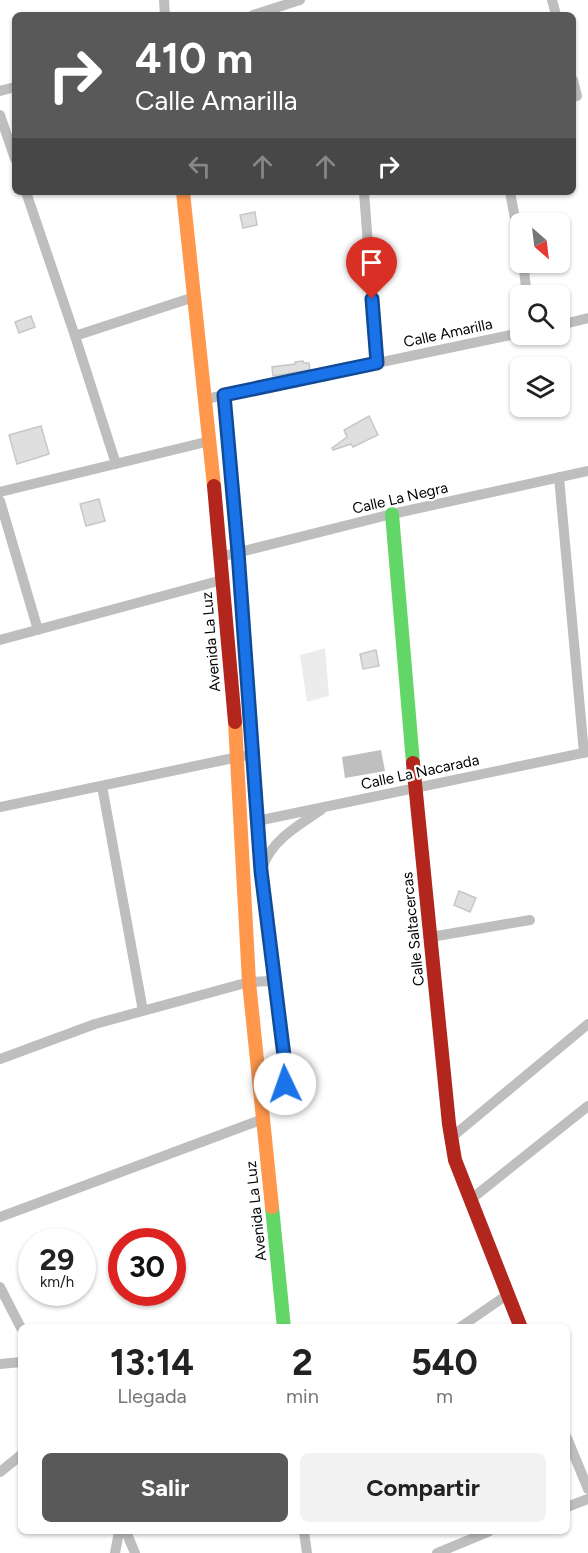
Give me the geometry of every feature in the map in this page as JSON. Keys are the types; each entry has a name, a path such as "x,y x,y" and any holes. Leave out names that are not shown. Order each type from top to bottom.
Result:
{"street":[{"path":"262,12 300,0"},
{"path":"0,115 12,150"},
{"path":"27,195 116,464"},
{"name":"Avenida La Luz","path":"183,195 210,441 238,757 249,982 284,1324"},
{"path":"364,195 377,363"},
{"path":"511,195 514,213"},
{"path":"75,336 195,297"},
{"path":"570,322 588,318"},
{"name":"Calle Amarilla","path":"206,399 510,335"},
{"path":"224,395 238,552 261,875 287,1080 285,1084 260,1090"},
{"path":"0,492 210,441"},
{"name":"Calle La Negra","path":"220,557 392,514 588,471"},
{"path":"559,477 586,753"},
{"path":"0,501 38,630"},
{"name":"Calle Saltacercas","path":"392,514 415,789 455,1160 519,1324"},
{"path":"0,640 222,580"},
{"name":"Calle La Nacarada","path":"257,820 586,753"},
{"path":"0,807 252,754"},
{"path":"102,786 144,1011"},
{"path":"245,901 261,875 271,848 296,827 327,807"},
{"path":"431,937 530,920"},
{"path":"0,1059 95,1024 249,982 274,981"},
{"path":"452,1137 588,1024"},
{"path":"470,1200 588,1106"},
{"path":"0,1217 263,1119"},
{"path":"0,1287 19,1324"},
{"path":"465,1324 507,1295"},
{"path":"0,1364 18,1362"},
{"path":"570,1445 588,1489"},
{"path":"0,1472 18,1457"},
{"path":"570,1506 588,1499"},
{"path":"115,1553 119,1534"},
{"path":"127,1534 135,1553"},
{"path":"304,1534 307,1553"},
{"path":"437,1553 483,1534"},
{"path":"456,1553 467,1541"}],"shaded area":[{"path":"325,648 329,696 307,702 300,655"},
{"path":"381,750 385,771 345,778 342,757"}],"building":[{"path":"255,212 257,225 243,228 240,215"},
{"path":"31,316 35,327 19,333 15,322"},
{"path":"303,361 309,363 310,370 273,376 272,367"},
{"path":"369,416 378,435 353,447 351,444 333,450 332,448 347,437 344,430"},
{"path":"41,426 49,454 17,464 9,435"},
{"path":"99,499 105,521 86,526 80,504"},
{"path":"376,650 379,666 363,669 360,654"},
{"path":"459,891 476,898 470,912 454,905"}],"traffic: fast":[{"path":"392,514 413,763"},
{"path":"272,1207 284,1324"}],"traffic: slow":[{"path":"183,195 214,486"},
{"path":"235,722 249,982 272,1207"}],"traffic: jam":[{"path":"214,486 235,722"},
{"path":"413,763 449,1124 455,1160 519,1324"}],"route":[{"path":"285,1084 287,1080 261,871 224,395 377,363 372,299"}]}
